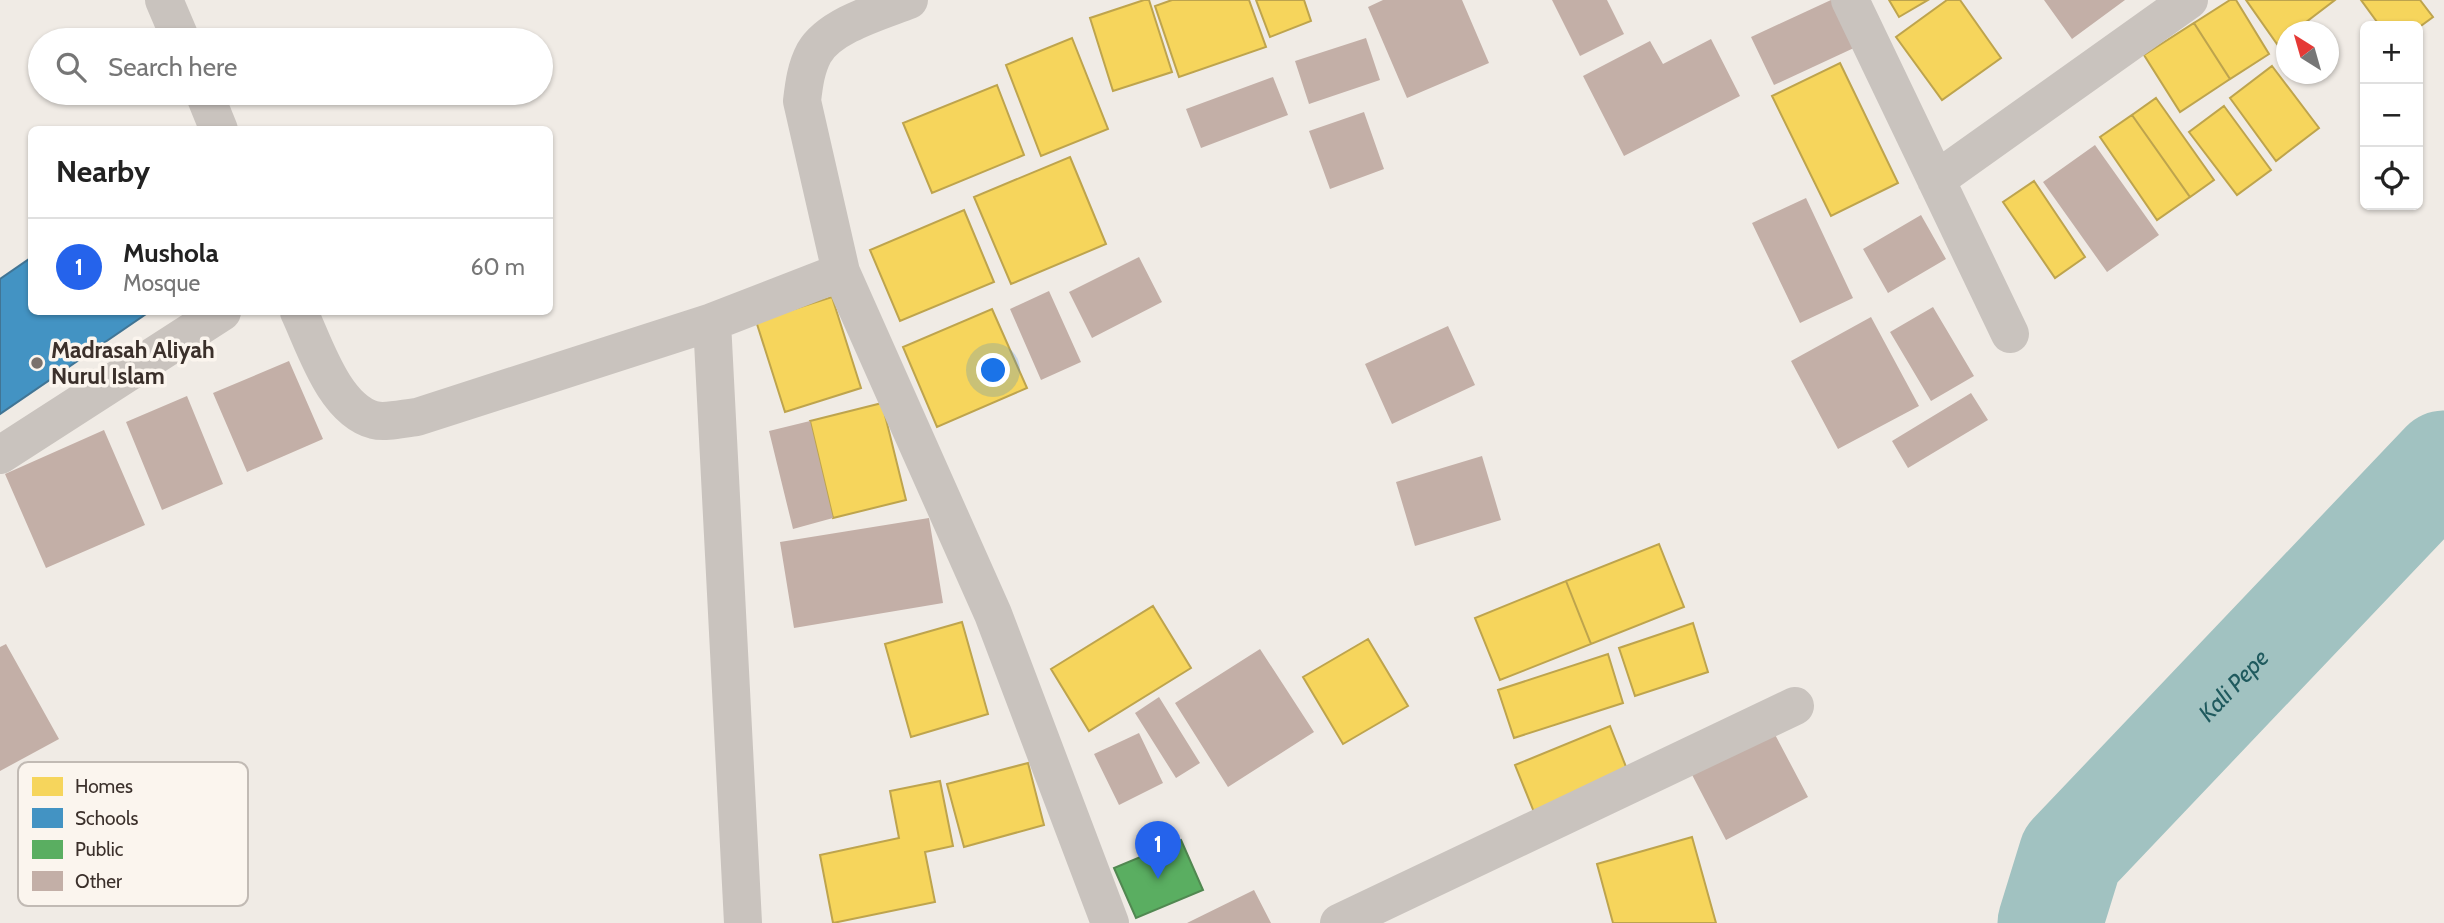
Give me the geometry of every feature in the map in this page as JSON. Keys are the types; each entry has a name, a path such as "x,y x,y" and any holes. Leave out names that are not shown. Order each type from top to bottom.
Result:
{"street":[{"path":"164,0 176,28"},
{"path":"909,0 854,22 830,37 815,51 805,76 802,101 841,272 993,614 1110,923"},
{"path":"1850,0 2010,334"},
{"path":"1937,180 2189,0"},
{"path":"209,105 217,126"},
{"path":"300,315 336,389 355,411 376,421 417,418 712,322 841,272"},
{"path":"0,455 217,315"},
{"path":"712,322 743,923"},
{"path":"1339,923 1795,706"}],"building: Homes":[{"path":"1149,0 1172,72 1113,91 1090,18"},
{"path":"1172,0 1249,0 1266,47 1179,77 1155,6"},
{"path":"1256,0 1304,0 1311,21 1270,37"},
{"path":"1889,0 1928,0 1899,17"},
{"path":"1947,0 1960,0 2001,58 1942,100 1896,37"},
{"path":"2230,0 2236,0 2269,54 2230,79 2194,23"},
{"path":"2246,0 2335,0 2307,21 2276,21 2276,43"},
{"path":"2361,0 2420,0 2433,17 2423,24 2423,21 2376,21"},
{"path":"2194,23 2230,79 2180,112 2144,55"},
{"path":"1072,38 1108,129 1041,156 1006,65"},
{"path":"1840,63 1898,183 1831,216 1772,96"},
{"path":"2272,66 2276,71 2276,84 2286,84 2319,128 2276,161 2230,98"},
{"path":"997,85 1024,155 932,193 903,123"},
{"path":"2156,98 2214,180 2190,197 2132,115"},
{"path":"2224,106 2271,170 2237,195 2189,132"},
{"path":"2132,115 2190,197 2157,220 2100,137"},
{"path":"1070,157 1106,244 1011,284 974,197"},
{"path":"2034,181 2085,257 2055,278 2003,202"},
{"path":"964,210 994,282 900,321 870,250"},
{"path":"832,297 861,388 785,412 756,321"},
{"path":"992,309 1027,388 937,427 903,347"},
{"path":"882,403 906,500 833,518 810,421"},
{"path":"1659,544 1684,607 1591,644 1566,581"},
{"path":"1566,581 1591,644 1500,680 1475,618"},
{"path":"1153,606 1191,668 1089,731 1051,669"},
{"path":"962,622 988,714 911,737 885,644"},
{"path":"1693,623 1708,672 1635,696 1619,648"},
{"path":"1368,639 1408,706 1343,744 1303,677"},
{"path":"1608,654 1623,703 1514,738 1498,690"},
{"path":"1610,726 1630,777 1536,817 1515,765"},
{"path":"1028,763 1044,825 964,847 947,784"},
{"path":"940,781 953,846 925,852 935,902 833,923 820,855 899,838 890,791"},
{"path":"1692,837 1716,923 1613,923 1597,864"}],"building: Schools":[{"name":"Madrasah Aliyah Nurul Islam","path":"28,260 28,315 145,315 0,414 0,279"}],"building: Public":[{"path":"1181,840 1203,890 1136,918 1114,868"}],"building: Other":[{"path":"1383,0 1462,0 1489,63 1407,98 1368,7"},
{"path":"1552,0 1607,0 1624,34 1580,56"},
{"path":"1834,0 1856,47 1774,85 1751,37"},
{"path":"2044,0 2125,0 2072,39"},
{"path":"1366,38 1380,80 1309,104 1295,61"},
{"path":"1711,39 1740,96 1624,156 1583,76 1650,41 1663,64"},
{"path":"1273,77 1288,115 1201,148 1186,109"},
{"path":"1364,112 1384,169 1330,189 1309,131"},
{"path":"2095,145 2159,235 2107,272 2043,182"},
{"path":"1806,198 1853,298 1800,323 1752,223"},
{"path":"1921,215 1946,259 1888,293 1863,249"},
{"path":"1139,257 1162,302 1092,338 1069,292"},
{"path":"1049,291 1081,362 1041,380 1010,309"},
{"path":"1933,307 1974,376 1931,401 1890,332"},
{"path":"1871,317 1919,406 1838,449 1791,361"},
{"path":"1448,326 1475,385 1392,424 1365,364"},
{"path":"289,361 323,439 247,472 213,393"},
{"path":"1971,393 1988,420 1908,468 1892,441"},
{"path":"187,396 223,484 162,510 126,422"},
{"path":"810,421 833,518 793,529 769,431"},
{"path":"104,430 145,525 46,568 5,474"},
{"path":"1482,456 1501,520 1415,546 1396,482"},
{"path":"929,518 943,603 794,628 780,542"},
{"path":"6,644 59,739 0,771 0,647"},
{"path":"1260,649 1314,732 1228,787 1175,703"},
{"path":"1159,697 1200,763 1176,778 1135,713"},
{"path":"1771,727 1808,797 1726,840 1689,769"},
{"path":"1139,733 1163,783 1119,805 1094,754"},
{"path":"1254,890 1271,923 1187,923"}],"waterway":[{"name":"Kali Pepe","path":"2050,923 2071,855 2444,463"}],"place":[{"name":"Madrasah Aliyah Nurul Islam","path":"37,363"},
{"name":"Mushola","path":"1158,879"}]}
